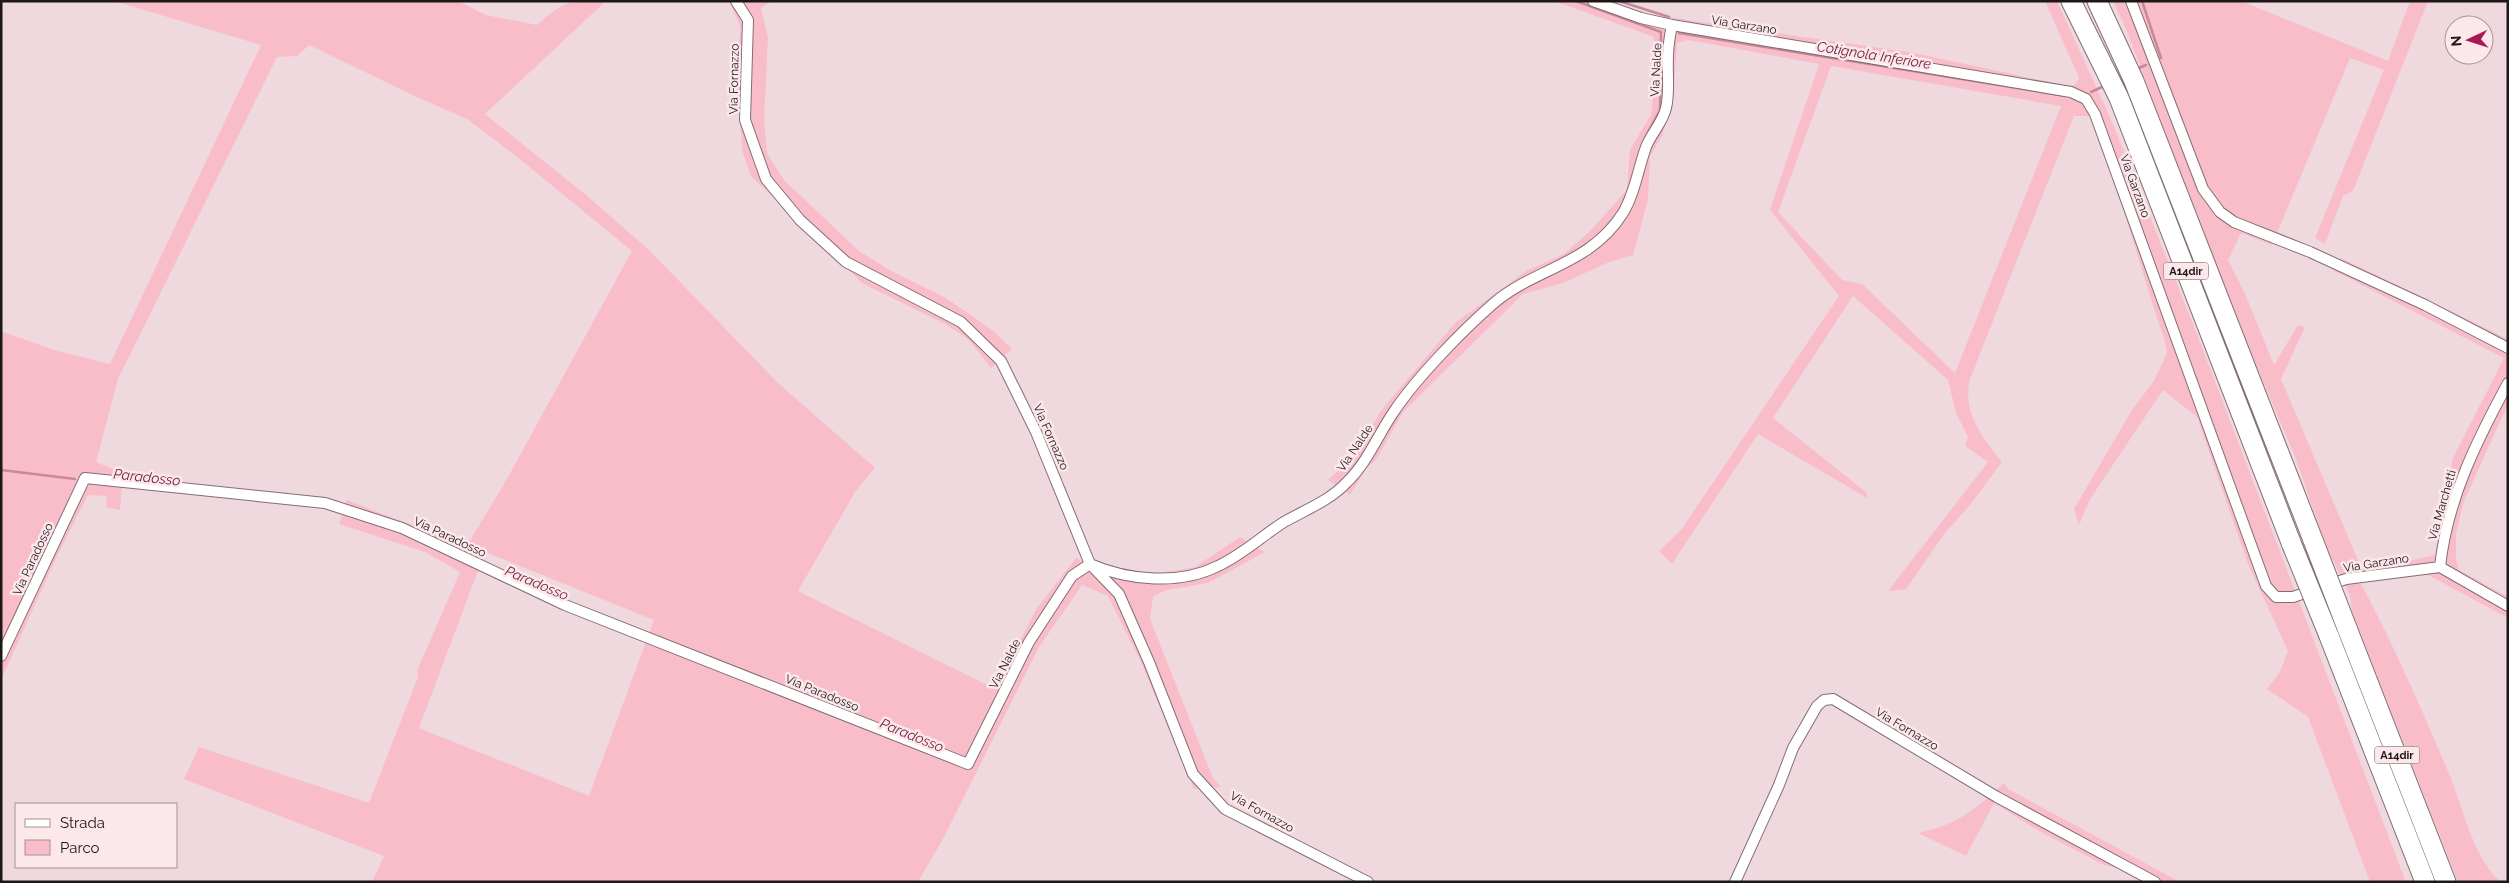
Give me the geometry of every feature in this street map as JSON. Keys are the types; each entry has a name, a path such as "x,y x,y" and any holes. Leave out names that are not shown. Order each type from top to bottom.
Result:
{"highway":[{"name":"A14dir","path":"2071,1 2119,98 2292,545 2426,882"},
{"name":"A14dir","path":"2097,1 2134,81 2446,882"}],"street":[{"name":"Via Fornazzo","path":"736,1 748,20 746,120 766,179 800,220 846,262 961,322 1001,361 1036,432 1090,564 1119,594 1149,662 1193,774 1225,809 1368,882"},
{"name":"Via Garzano","path":"1593,1 1641,18 1672,25 2071,92 2086,99 2095,114 2266,586 2276,597 2293,597 2346,579 2440,567"},
{"path":"2131,1 2203,189 2220,212 2255,232 2310,252 2425,304 2508,348"},
{"name":"Via Nalde","path":"968,764 1029,642 1072,576 1090,564 1108,572 1163,579 1183,577 1205,571 1234,557 1264,535 1344,486 1353,476 1393,412 1409,391 1472,324 1496,301 1516,287 1565,264 1584,252 1617,221 1630,200 1646,146 1667,106 1668,54 1672,25"},
{"name":"Via Marchetti","path":"2440,567 2456,492 2479,435 2508,382"},
{"name":"Via Paradosso","path":"1,656 84,478 325,503 402,528 565,605 968,764"},
{"path":"2440,567 2508,606"},
{"name":"Via Fornazzo","path":"1735,882 1779,785 1793,748 1817,706 1824,700 1833,699 1997,797 2155,882"}],"green space":[{"path":"114,1 458,1 486,15 537,25 561,6 583,1 606,1 485,114 585,194 649,250 778,383 875,468 855,492 798,591 995,689 1037,608 1076,558 1118,581 1195,567 1240,537 1265,552 1208,583 1167,590 1153,596 1150,619 1213,778 1221,787 1194,789 1141,662 1108,596 1082,585 1039,647 944,837 918,882 372,882 384,856 184,779 199,747 369,803 418,677 417,671 460,572 425,552 339,524 347,500 466,547 503,486 632,251 516,156 467,119 309,45 297,56 277,57 118,379 96,462 123,473 120,510 106,507 107,496 88,495 58,554 1,680 1,331 54,350 110,364 261,45","holes":["485,552 654,620 589,796 419,728"]},
{"path":"729,1 771,1 761,8 768,38 764,121 767,153 784,180 859,251 891,271 946,298 992,330 1012,349 991,368 969,340 947,325 862,283 751,176 743,153 738,106 736,61 741,28"},
{"path":"1554,1 1609,1 1647,14 1914,53 2068,86 2075,85 2079,78 2045,1 2057,1 2110,117 2195,329 2406,882 2370,882 2308,717 2267,689 2280,672 2288,651 2248,564 2197,417 2163,390 2090,499 2079,525 2074,509 2132,410 2154,381 2167,353 2093,116 2074,116 1970,379 1969,402 1975,424 2002,462 1970,505 1945,533 1906,589 1888,591 1988,462 1965,446 1968,437 1956,413 1948,380 1853,296 1773,418 1867,493 1867,498 1758,434 1672,564 1659,551 1681,530 1839,296 1770,210 1819,64 1688,40 1677,43 1673,100 1662,136 1650,156 1648,200 1633,255 1607,263 1563,283 1523,294 1403,412 1376,460 1366,469 1350,495 1328,480 1361,449 1380,412 1455,323 1526,271 1564,254 1589,232 1627,190 1630,150 1651,115 1657,62 1654,37","holes":["1831,66 2061,106 1955,373 1862,284 1842,280 1778,212"]},
{"path":"2113,1 2241,1 2388,61 2410,1 2428,1 2353,191 2343,196 2325,244 2315,238 2384,70 2350,58 2272,245 2241,233 2228,260 2246,296 2274,365 2298,325 2305,327 2281,379 2360,565 2393,565 2435,555 2453,458 2504,358 2333,270 2341,258 2508,339 2508,404 2464,501 2456,533 2456,559 2459,570 2508,597 2508,618 2428,575 2360,582 2418,702 2450,776 2476,847 2483,861 2501,882 2458,882 2352,612 2350,595 2325,544 2296,459 2222,286 2128,34"},
{"path":"2004,783 2008,789 2180,882 2162,882 2157,877 2104,865 2039,831 1994,803 1966,856 1918,833 1955,821 1975,808"}],"waterway":[{"path":"1576,1 1661,32 1660,110 1645,138"},
{"path":"1619,1 1669,17"},
{"name":"Cotignola Inferiore","path":"2142,1 2161,58"},
{"name":"Cotignola Inferiore","path":"1679,33 2066,96"},
{"name":"Cotignola Inferiore","path":"2139,68 2146,65"},
{"name":"Cotignola Inferiore","path":"2091,92 2102,87"},
{"name":"Paradosso","path":"1,470 75,479"}]}
